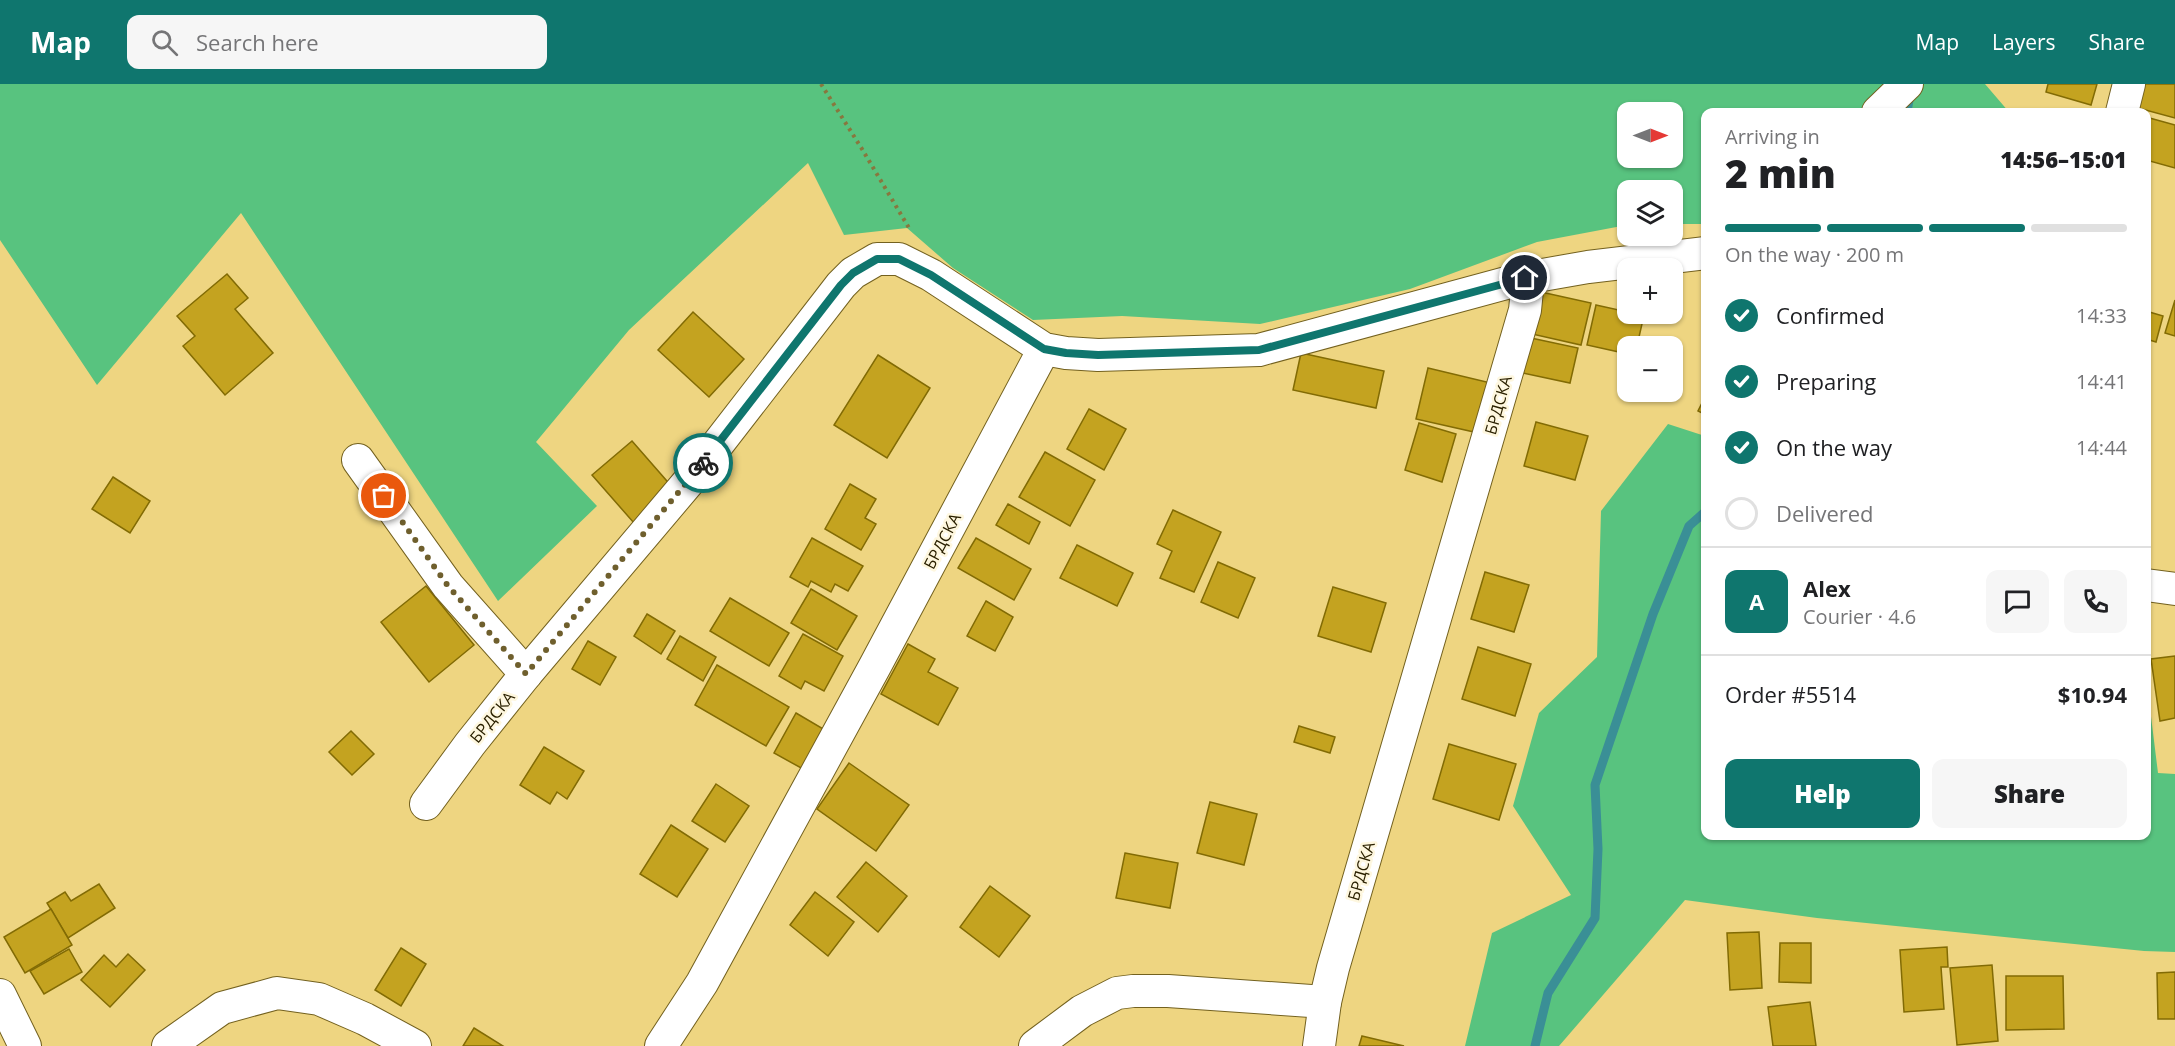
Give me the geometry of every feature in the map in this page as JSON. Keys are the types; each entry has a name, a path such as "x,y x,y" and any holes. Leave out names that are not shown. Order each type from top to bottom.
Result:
{"street":[{"path":"1882,108 1907,84"},
{"path":"2123,108 2128,84"},
{"path":"1525,278 1588,267 1701,254"},
{"name":"БРДСКА","path":"426,804 526,674 690,480 841,285 853,273 877,259 899,259 931,275 1044,349 1098,355 1259,350 1525,278 1525,310 1325,1002 1319,1046"},
{"name":"БРДСКА","path":"661,1046 707,973 875,666 1044,349"},
{"path":"358,460 448,586 526,674"},
{"path":"2151,586 2175,588"},
{"path":"1035,1046 1082,1011 1117,993 1168,991 1325,1002"},
{"path":"168,1046 222,1008 277,993 319,999 365,1019 405,1044"},
{"path":"0,995 25,1046"}],"path":[{"path":"820,84 862,149 910,231"}],"green space":[{"path":"0,84 1985,84 2006,108 1701,108 1701,224 1683,224 1683,180 1617,180 1617,227 1537,242 1410,289 1260,324 1122,316 1033,320 953,268 907,228 844,235 808,163 629,330 536,442 597,506 498,601 241,213 97,385 0,240"},
{"path":"1668,424 1701,435 1701,840 2151,840 2151,716 2158,773 2175,774 2175,952 2144,951 1817,918 1685,900 1559,1046 1465,1046 1492,933 1571,895 1513,806 1539,713 1597,657 1601,511"}],"building":[{"path":"2048,84 2097,84 2091,105 2046,92"},
{"path":"2145,84 2175,84 2175,118 2151,112 2151,108 2138,108"},
{"path":"2151,118 2175,125 2175,168 2151,161"},
{"path":"227,274 248,298 235,309 273,353 225,395 183,346 195,336 177,316"},
{"path":"1541,292 1591,303 1581,345 1532,334"},
{"path":"2175,300 2175,336 2165,333"},
{"path":"1596,305 1617,310 1617,324 1642,324 1639,336 1617,336 1617,352 1587,345"},
{"path":"693,312 744,359 709,397 658,350"},
{"path":"2151,312 2163,316 2156,342 2151,340"},
{"path":"1531,338 1578,348 1570,383 1523,373"},
{"path":"1301,353 1384,371 1376,408 1293,390"},
{"path":"878,355 930,388 887,458 834,425"},
{"path":"1428,368 1495,384 1483,434 1416,419"},
{"path":"1089,409 1126,429 1104,470 1067,449"},
{"path":"1536,422 1588,436 1575,480 1524,466"},
{"path":"1419,423 1456,434 1442,482 1405,470"},
{"path":"632,441 673,488 634,523 592,475"},
{"path":"1045,452 1095,480 1070,526 1019,497"},
{"path":"113,477 150,501 130,533 92,509"},
{"path":"850,484 876,499 865,518 876,524 861,550 825,529"},
{"path":"1008,504 1040,522 1029,544 996,525"},
{"path":"1173,510 1221,532 1194,592 1160,578 1172,551 1157,544"},
{"path":"812,538 863,566 848,591 835,584 831,592 811,581 808,587 790,577"},
{"path":"976,538 1031,569 1014,600 958,568"},
{"path":"1077,545 1133,573 1117,606 1060,578"},
{"path":"1218,562 1255,578 1238,618 1201,602"},
{"path":"1485,572 1529,585 1514,632 1471,619"},
{"path":"426,586 474,645 429,682 381,622"},
{"path":"1333,587 1386,603 1371,652 1318,636"},
{"path":"811,589 857,616 837,650 791,623"},
{"path":"730,598 789,633 769,666 710,631"},
{"path":"986,601 1013,617 995,651 967,636"},
{"path":"647,614 675,631 661,654 634,636"},
{"path":"803,634 843,656 824,691 805,681 801,689 779,676"},
{"path":"680,636 716,657 703,681 667,659"},
{"path":"588,641 616,657 600,685 572,669"},
{"path":"908,644 935,659 928,672 958,688 938,725 881,694"},
{"path":"1478,647 1531,664 1515,716 1462,699"},
{"path":"2175,656 2175,718 2160,721 2151,659"},
{"path":"717,665 789,707 766,746 695,705"},
{"path":"796,713 825,730 803,769 774,753"},
{"path":"1299,726 1335,737 1330,753 1294,742"},
{"path":"351,731 374,754 352,775 329,752"},
{"path":"1449,744 1516,764 1499,820 1433,799"},
{"path":"544,747 584,771 567,799 557,792 550,804 520,785"},
{"path":"849,763 909,805 876,851 817,809"},
{"path":"716,784 749,806 725,842 692,821"},
{"path":"1210,802 1257,814 1244,865 1197,853"},
{"path":"671,825 708,849 677,897 640,874"},
{"path":"1125,853 1178,863 1170,908 1116,898"},
{"path":"866,862 907,896 878,932 837,897"},
{"path":"99,884 115,908 68,938 47,903 65,892 71,901"},
{"path":"990,886 1030,916 999,957 960,927"},
{"path":"815,892 854,922 828,956 790,925"},
{"path":"51,909 72,945 25,973 4,937"},
{"path":"1759,932 1762,988 1730,990 1727,933"},
{"path":"1780,943 1811,943 1811,983 1779,982"},
{"path":"1947,947 1948,967 1941,967 1944,1009 1904,1012 1900,950"},
{"path":"401,948 426,964 401,1006 375,990"},
{"path":"69,949 82,972 44,994 30,971"},
{"path":"128,954 145,970 110,1007 81,980 104,955 116,967"},
{"path":"1992,965 1998,1041 1957,1045 1950,968"},
{"path":"2175,972 2175,1019 2158,1019 2157,973"},
{"path":"2006,976 2063,976 2064,1029 2006,1030"},
{"path":"1810,1002 1816,1046 1773,1046 1768,1007"},
{"path":"474,1028 503,1046 463,1046"},
{"path":"1362,1036 1404,1046 1359,1046"}],"waterway":[{"path":"1908,108 1910,94"},
{"path":"1535,1046 1548,993 1595,918 1598,849 1595,785 1653,614 1689,526 1701,515"}],"way so far":[{"path":"384,496 448,586 526,674 703,463"}],"route":[{"path":"703,463 841,285 853,273 877,259 899,259 931,275 1044,349 1098,355 1259,350 1525,278"}]}
